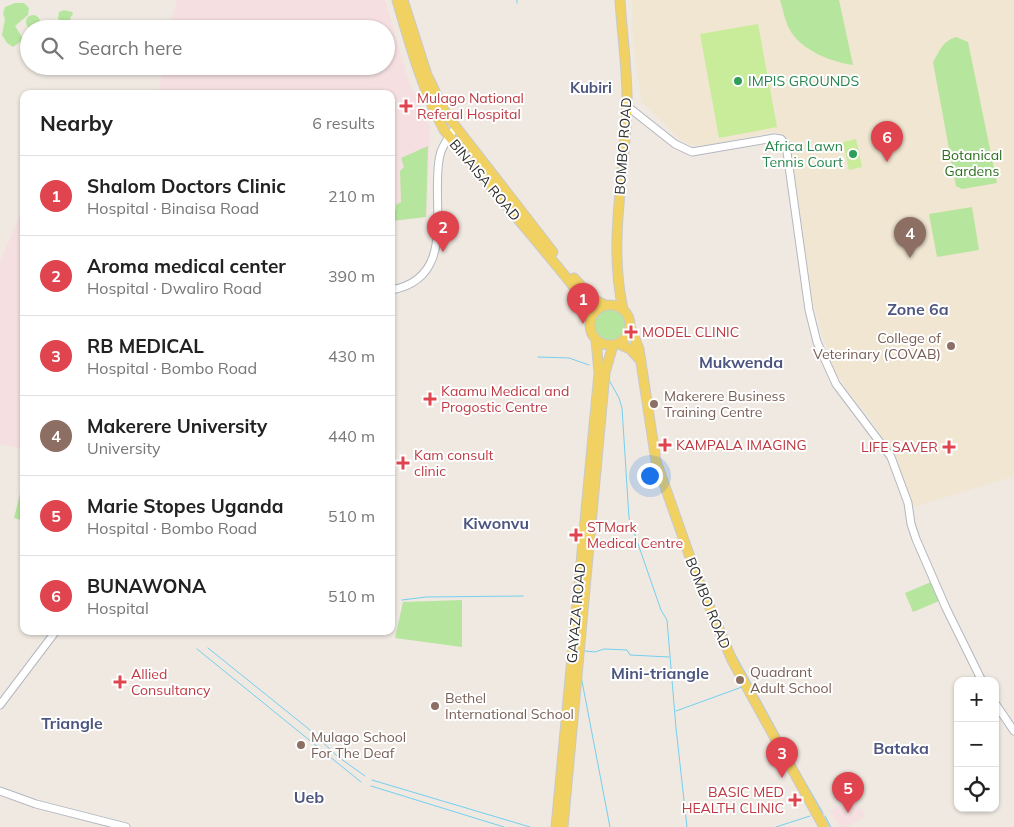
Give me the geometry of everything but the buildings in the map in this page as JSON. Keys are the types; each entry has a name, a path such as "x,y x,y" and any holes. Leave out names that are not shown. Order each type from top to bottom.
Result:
{"main road":[{"name":"BINAISA ROAD","path":"396,0 430,106 450,138 563,273 582,299 591,317"},
{"name":"BINAISA ROAD","path":"403,0 427,75 438,100 455,128 584,291 596,302 608,305"},
{"name":"BOMBO ROAD","path":"620,0 627,106 617,226 619,291 623,309"},
{"path":"619,291 608,305 596,310 591,317 590,328 596,340 603,344 616,344 630,349 641,361"},
{"path":"608,305 623,309 630,320 630,329 624,340 616,344"},
{"name":"BOMBO ROAD","path":"630,329 638,344 656,461 699,584 732,660 824,827"},
{"name":"GAYAZA ROAD","path":"556,827 599,373 596,340"},
{"name":"GAYAZA ROAD","path":"563,827 605,373 616,344"}],"street":[{"path":"627,106 675,144 692,152 774,138 781,139 786,145 809,310 816,342 836,384 890,453 908,503 911,524 916,539 940,595 980,677"},
{"path":"395,289 404,287 417,278 425,270 433,256 438,221 439,157 455,128"},
{"path":"0,705 53,635"},
{"path":"999,709 1014,731"},
{"path":"0,791 36,804 126,827"}],"shaded area":[{"name":"Mulago National Referal Hospital","path":"177,0 385,0 391,20 171,20"},
{"path":"632,0 1014,0 1014,476 911,508 898,467 886,442 870,418 849,393 833,368 813,303 790,141 783,134 773,132 704,146 681,141 642,102 633,45"},
{"name":"Mulago National Referal Hospital","path":"395,35 409,83 430,127 427,217 395,221 395,90 159,90 161,75 395,75"},
{"path":"20,216 20,448 0,444 0,261"},
{"path":"853,796 865,816 847,827 840,827 830,811"}],"green space":[{"path":"780,0 839,0 853,65 826,58 801,43 788,27"},
{"path":"15,3 24,3 29,8 28,15 15,26 20,34 20,42 13,47 7,43 2,35 5,7"},
{"path":"64,10 72,12 71,20 58,19 59,12"},
{"path":"33,15 39,19 27,20 28,17"},
{"name":"IMPIS GROUNDS","path":"758,24 777,127 719,138 700,34"},
{"name":"Botanical Gardens","path":"956,37 968,42 997,183 962,189 956,186 933,62 945,43"},
{"name":"Africa Lawn Tennis Court","path":"856,139 862,167 849,170 843,142"},
{"path":"428,146 426,217 395,221 396,205 401,202 400,171 404,167 401,158"},
{"path":"972,207 979,250 937,257 929,214"},
{"path":"611,309 617,310 622,314 626,319 626,331 622,336 617,340 611,341 605,340 600,336 596,331 595,325 596,319 600,314 605,310"},
{"path":"20,494 20,520 14,518"},
{"path":"931,582 939,601 913,612 905,593"},
{"path":"462,600 462,647 395,638 403,602"}],"waterway":[{"path":"538,357 569,358 589,365"},
{"path":"608,378 619,398 622,408 629,518 661,610 667,620 687,827"},
{"path":"402,600 426,597 523,596"},
{"path":"731,647 784,744"},
{"path":"208,648 310,730 337,756 365,776"},
{"path":"197,649 361,782"},
{"path":"585,651 595,652 604,649 627,650 630,655 669,657"},
{"path":"581,676 610,827"},
{"path":"676,711 742,687"},
{"path":"786,748 793,761"},
{"path":"798,770 823,813"},
{"path":"372,780 530,827"},
{"path":"371,786 504,827"},
{"path":"776,827 810,816"},
{"path":"825,816 831,827"}],"place":[{"name":"IMPIS GROUNDS","path":"738,81"},
{"name":"Mulago National Referal Hospital","path":"406,106"},
{"name":"Africa Lawn Tennis Court","path":"853,154"},
{"name":"BUNAWONA","path":"887,162"},
{"name":"Aroma medical center","path":"443,252"},
{"name":"Makerere University","path":"910,258"},
{"name":"Shalom Doctors Clinic","path":"583,324"},
{"name":"MODEL CLINIC","path":"631,332"},
{"name":"College of Veterinary (COVAB)","path":"951,346"},
{"name":"Kaamu Medical and Progostic Centre","path":"430,399"},
{"name":"Makerere Business Training Centre","path":"654,404"},
{"name":"KAMPALA IMAGING","path":"665,445"},
{"name":"LIFE SAVER","path":"949,447"},
{"name":"Kam consult clinic","path":"403,463"},
{"name":"STMark Medical Centre","path":"576,535"},
{"name":"Quadrant Adult School","path":"740,680"},
{"name":"Allied Consultancy","path":"120,682"},
{"name":"Bethel International School","path":"435,706"},
{"name":"Mulago School For The Deaf","path":"301,745"},
{"name":"RB MEDICAL","path":"782,778"},
{"name":"BASIC MED HEALTH CLINIC","path":"795,800"},
{"name":"Marie Stopes Uganda","path":"848,813"}],"district":[{"name":"Kubiri","path":"591,88"},
{"name":"Zone 6a","path":"918,309"},
{"name":"Mukwenda","path":"741,362"},
{"name":"Kiwonvu","path":"496,523"},
{"name":"Mini-triangle","path":"660,673"},
{"name":"Triangle","path":"72,723"},
{"name":"Bataka","path":"901,748"},
{"name":"Ueb","path":"309,797"}]}
